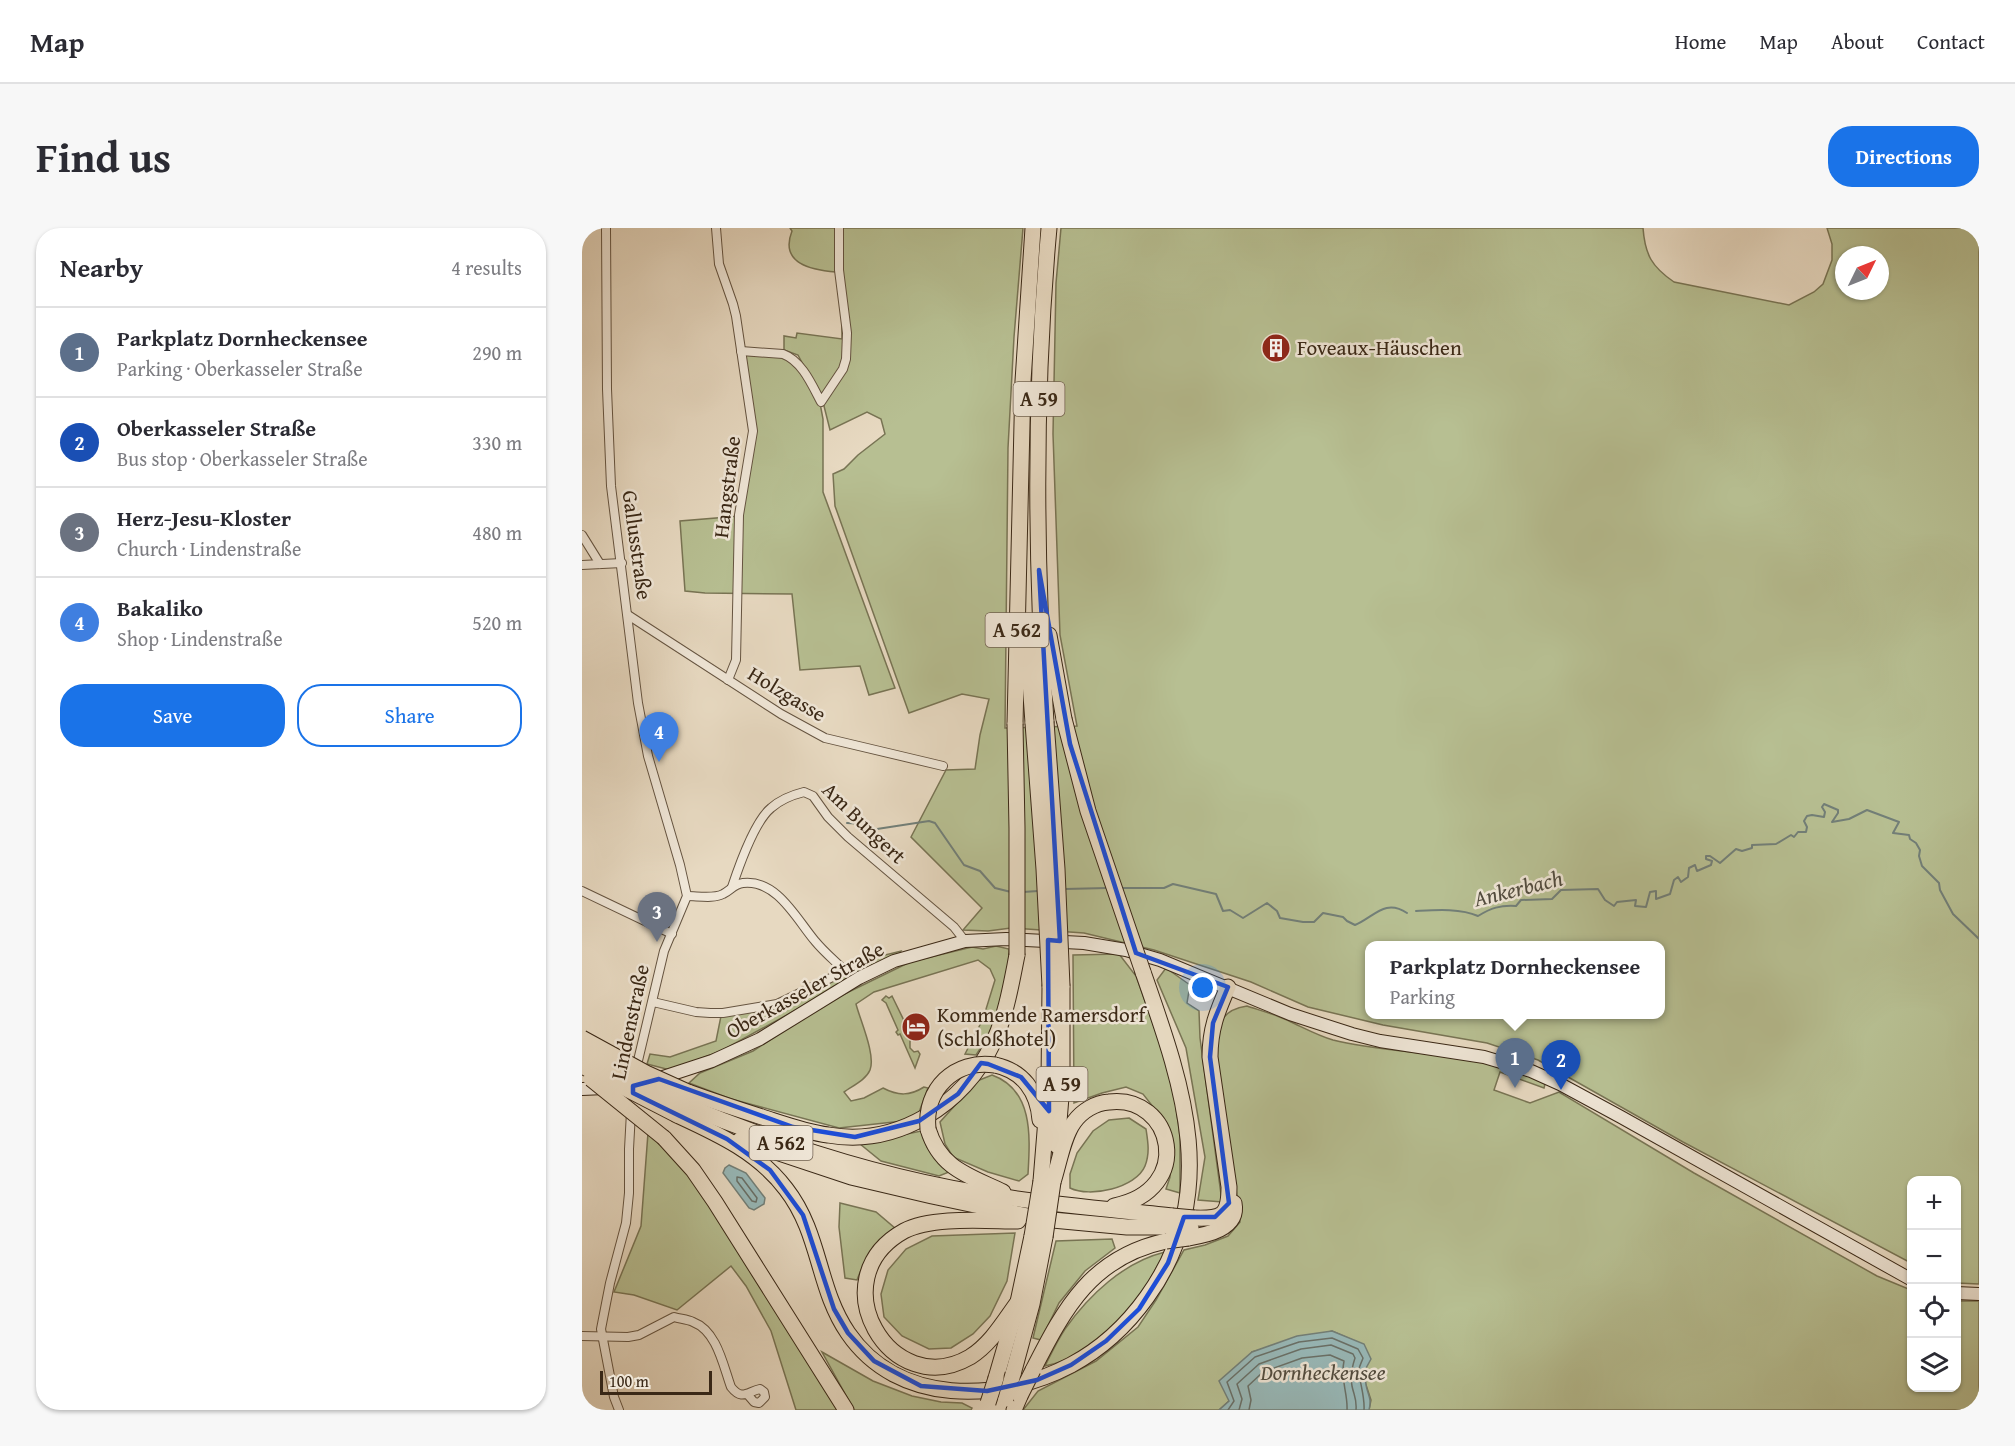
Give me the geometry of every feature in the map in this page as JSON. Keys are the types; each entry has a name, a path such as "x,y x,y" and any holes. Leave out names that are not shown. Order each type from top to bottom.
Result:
{"highway":[{"name":"A 59","path":"1033,228 1023,381 1020,536 1039,722"},
{"name":"A 59","path":"1010,1404 1013,1374 1039,1236 1062,1085 1056,986 1044,869 1039,722 1038,417 1048,228"},
{"name":"A 562","path":"582,1050 638,1082 683,1104 829,1136 876,1135 920,1121 958,1094 976,1073 992,1044 1003,1017 1017,955 1015,724 1020,536"},
{"name":"A 59","path":"706,1129 738,1145 760,1161 788,1191 809,1228 834,1309 852,1339 874,1361 907,1381 958,1392 994,1390 1037,1380 1090,1354 1124,1325 1139,1308 1160,1276 1175,1246 1183,1220 1189,1178 1188,1129 1174,1065 1088,811 1064,719 1039,570"},
{"name":"A 59","path":"1047,1181 1044,1160 1056,986"},
{"path":"706,1129 851,1177 1042,1219 1127,1227 1191,1228 1216,1231 1231,1220 1235,1209 1229,1187 1210,1057 1213,1023 1228,987"},
{"path":"582,1038 646,1073 683,1104"},
{"path":"1016,1199 961,1173 951,1166 937,1150 928,1130 928,1114 931,1099 944,1080 968,1065 981,1064 1009,1069 1021,1077 1035,1095 1039,1110 1044,1160"},
{"name":"A 562","path":"582,1066 771,1140 882,1173 977,1193 1096,1208 1169,1228 1191,1228 1223,1213 1229,1203 1229,1187"},
{"path":"582,1071 664,1138 693,1170 846,1410"},
{"path":"1047,1181 1067,1135 1074,1122 1084,1112 1097,1104 1112,1101 1126,1102 1140,1108 1153,1117 1164,1137 1167,1152 1162,1174 1143,1196 1129,1202 1096,1208"},
{"name":"A 562","path":"683,1104 706,1129"},
{"path":"1025,1303 969,1357 950,1364 929,1365 897,1355 882,1341 873,1328 868,1314 867,1276 879,1253 905,1230 924,1224 954,1221 1042,1219"},
{"path":"1010,1404 1033,1370 1065,1311 1089,1281 1119,1258 1142,1248 1169,1228"},
{"name":"A 59","path":"986,1406 1025,1303"}],"street":[{"name":"Gallusstraße","path":"606,228 611,486 628,615"},
{"name":"Hangstraße","path":"716,228 719,264 733,304 753,431 739,515 736,660 728,680"},
{"path":"741,351 789,356 805,374 821,402 843,369 846,358 847,333 840,270 839,228"},
{"path":"582,535 600,564"},
{"path":"582,565 622,563"},
{"path":"628,615 638,703 648,756 687,896 723,894 732,887 742,884 755,884 773,892 823,950 845,970 777,1004 766,1006 710,1013 653,1002"},
{"name":"Holzgasse","path":"628,615 781,714 825,738 943,766"},
{"name":"Am Bungert","path":"732,887 740,864 770,809 787,796 804,792 813,796 828,817 848,837 954,927 965,941"},
{"path":"582,891 672,934"},
{"name":"Lindenstraße","path":"619,1410 608,1370 602,1329 610,1283 626,1223 633,1086 664,951 687,896"},
{"name":"Oberkasseler Straße","path":"582,1089 633,1086 712,1061 735,1052 785,1025 876,969 894,961 965,941 1033,939 1106,946 1160,960 1290,1014 1352,1034 1380,1041 1484,1057 1547,1078 1621,1117 1907,1278"},
{"path":"1961,1293 1979,1294"},
{"path":"582,1336 639,1335 674,1317 692,1321 701,1326 713,1339 730,1387 738,1394 748,1395"}],"highlighted area":[{"path":"1039,570 1070,744 1136,953 1228,987 1213,1023 1210,1057 1229,1203 1215,1217 1184,1217 1168,1263 1139,1309 1106,1341 1071,1365 1037,1380 987,1391 921,1386 874,1361 848,1333 834,1309 803,1215 770,1170 727,1139 633,1093 633,1086 659,1079 793,1127 855,1137 919,1121 958,1094 981,1063 1021,1077 1049,1111 1048,940 1060,941"}],"green space":[{"path":"790,228 836,228 836,272 808,267 794,258 790,251 789,242 792,231"},
{"path":"841,228 1023,228 1008,448 1005,728 1077,726 1060,635 1053,434 1056,283 1061,228 1643,228 1651,260 1674,282 1789,305 1814,292 1823,284 1832,260 1832,244 1827,228 1979,228 1979,1284 1961,1283 1961,1176 1907,1176 1907,1261 1683,1142 1538,1060 1487,1043 1383,1025 1308,1007 1251,982 1154,950 1084,933 1011,928 988,931 963,930 982,908 911,837 946,770 975,769 989,699 962,694 909,713 835,506 833,474 844,469 885,434 881,419 867,412 830,430 823,402 798,355 784,350 784,336 796,338 797,333 842,339"},
{"path":"743,355 786,357 794,363 820,403 823,419 823,492 895,688 869,695 860,666 800,670 792,594 685,591 680,521 740,516 756,434"},
{"path":"996,946 1009,949 1008,974 993,1029 976,1055 965,1054 983,1019 995,980 990,969 978,960 874,992 856,1004 869,1047 871,1064 865,1077 844,1092 851,1101 864,1098 883,1088 904,1094 924,1087 928,1088 918,1115 903,1121 839,1128 731,1099 689,1083 700,1073 753,1051 826,1003 910,962 972,947 983,949"},
{"path":"901,951 721,1051 670,1070 647,1064 650,1054 670,1057 716,1041 721,1016 778,1008 877,957"},
{"path":"1119,954 1136,976 1163,1052 1175,1100 1180,1137 1180,1193 1166,1189 1172,1158 1158,1113 1143,1094 1126,1087 1074,1103 1073,955"},
{"path":"1166,968 1190,985 1187,1003 1199,1011 1200,1038 1222,1202 1198,1200 1205,1157 1186,1048 1157,980"},
{"path":"886,996 889,998 892,996 913,1039 910,1041 910,1048 920,1054 915,1068 900,1034 896,1032 898,1030 886,1003 882,1000"},
{"path":"1247,1006 1280,1017 1333,1040 1469,1060 1522,1073 1545,1084 1544,1088 1500,1072 1494,1090 1530,1103 1559,1092 1694,1173 1877,1276 1907,1288 1907,1392 1961,1392 1961,1301 1979,1301 1979,1410 1369,1410 1371,1400 1365,1382 1367,1376 1364,1345 1332,1331 1252,1352 1229,1401 1219,1410 1023,1410 1038,1391 1096,1361 1138,1327 1184,1250 1228,1236 1240,1222 1216,1046 1222,1020 1237,1008"},
{"path":"992,1075 1006,1082 1016,1092 1026,1117 1029,1131 1028,1174 1019,1181 988,1172 953,1157 945,1144 940,1122 977,1081"},
{"path":"1129,1118 1146,1129 1148,1157 1140,1174 1112,1189 1089,1192 1070,1188 1070,1174 1077,1153 1093,1131 1109,1120"},
{"path":"921,1131 927,1147 949,1172 939,1176 881,1161 860,1144"},
{"path":"648,1133 668,1149 700,1188 838,1410 796,1410 771,1331 746,1286 731,1266 677,1310 634,1295 614,1292 641,1226"},
{"path":"840,1203 876,1212 896,1229 872,1251 857,1280 845,1278 839,1227"},
{"path":"1015,1233 1007,1281 990,1316 973,1334 951,1348 929,1349 902,1336 884,1317 881,1294 888,1270 906,1249 932,1236"},
{"path":"1112,1239 1115,1248 1085,1271 1059,1303 1041,1340 1033,1338 1056,1241"},
{"path":"1165,1252 1143,1291 1118,1324 1087,1350 1045,1366 1065,1329 1096,1292 1135,1263"},
{"path":"822,1352 873,1381 912,1396 941,1402 962,1403 972,1408 971,1410 854,1410"}],"water":[{"path":"729,1165 746,1173 765,1198 764,1204 754,1210 749,1208 723,1173"},
{"name":"Dornheckensee","path":"1332,1331 1364,1344 1371,1359 1365,1370 1370,1399 1369,1410 1219,1410 1229,1401 1219,1381 1252,1352 1297,1336"}],"waterway":[{"name":"Ankerbach","path":"1416,911 1455,911 1478,916 1496,908 1516,906 1521,900 1552,899 1561,890 1598,889 1605,900 1614,906 1617,902 1636,900 1635,906 1646,907 1650,892 1656,891 1656,899 1670,894 1674,880 1678,877 1681,882 1688,877 1689,868 1695,865 1697,871 1711,865 1712,861 1706,859 1706,856 1720,863 1736,849 1742,851 1752,848 1752,845 1776,844 1791,835 1794,837 1798,832 1806,832 1807,827 1804,821 1807,816 1824,817 1825,812 1822,807 1824,804 1838,810 1832,822 1849,819 1867,810 1899,822 1893,833 1909,835 1910,839 1916,843 1920,850 1922,866 1939,883 1940,890 1953,914 1979,939"},
{"name":"Ankerbach","path":"847,823 865,824 877,829 929,821 935,823 964,865 980,871 995,888 1011,892"},
{"name":"Ankerbach","path":"1122,888 1164,888 1173,884 1216,894 1223,911 1230,910 1243,918 1267,903 1277,911 1280,918 1303,922 1314,922 1323,913 1343,917 1355,925 1386,908 1392,907 1407,913"},
{"name":"Ankerbach","path":"1065,889 1107,888"},
{"name":"Ankerbach","path":"1023,892 1038,891"}],"place":[{"name":"Foveaux-Häuschen","path":"1276,348"},
{"name":"Bakaliko","path":"659,762"},
{"name":"Herz-Jesu-Kloster","path":"657,942"},
{"name":"Kommende Ramersdorf (Schloßhotel)","path":"916,1027"},
{"name":"Parkplatz Dornheckensee","path":"1515,1088"},
{"name":"Oberkasseler Straße","path":"1561,1090"}]}
